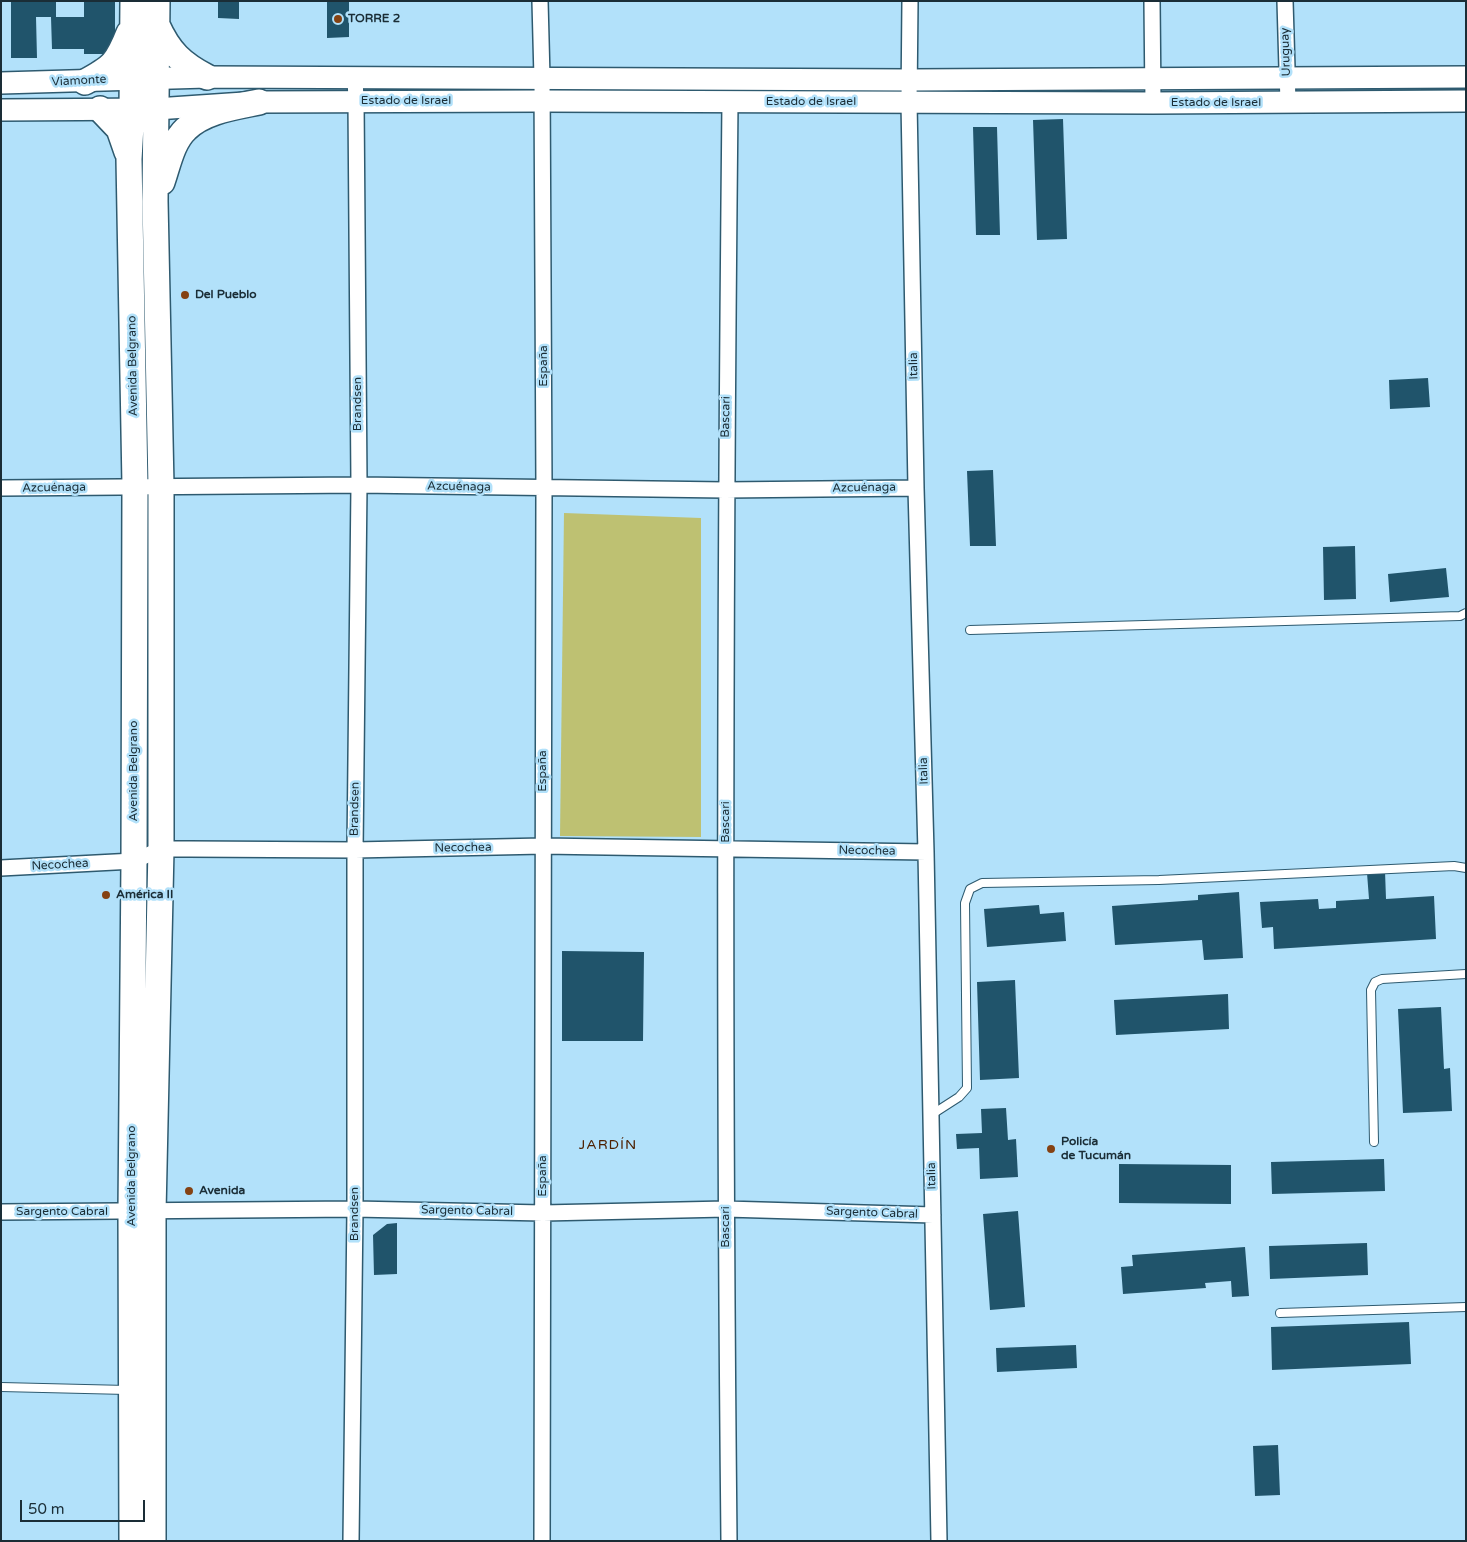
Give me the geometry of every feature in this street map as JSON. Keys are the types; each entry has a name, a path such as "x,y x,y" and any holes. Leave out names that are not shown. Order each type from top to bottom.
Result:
{"main road":[{"name":"Avenida Belgrano","path":"133,1 132,26 144,78"},
{"name":"Avenida Belgrano","path":"132,1541 132,1390 161,849 161,486 156,201 144,109 144,78 157,13"},
{"path":"157,13 166,43 179,59 190,68 207,77"},
{"path":"85,82 106,71 116,60 132,26"},
{"name":"Estado de Israel","path":"144,78 1153,80 1466,76"},
{"name":"Viamonte","path":"1,83 85,82 144,78"},
{"name":"Estado de Israel","path":"144,109 259,102 356,101 1153,103 1466,101"},
{"path":"156,201 173,150 185,129 207,115 259,102"},
{"path":"100,109 120,129 129,159"},
{"name":"Avenida Belgrano","path":"144,109 129,159 135,486 134,861 142,1212 153,1541"},
{"path":"1,110 144,109"}],"street":[{"name":"España","path":"540,1 544,488 542,1541"},
{"name":"Italia","path":"910,1 909,102 916,488 926,852 940,1541"},
{"path":"1152,1 1153,103"},
{"name":"Uruguay","path":"1284,1 1288,103"},
{"name":"Brandsen","path":"351,1541 359,485 355,77"},
{"name":"Bascari","path":"729,1541 726,1209 726,490 730,102"},
{"name":"Azcuénaga","path":"1,488 359,485 726,490 916,488"},
{"name":"Necochea","path":"1,868 134,861 161,849 355,850 542,846 926,852"},
{"name":"Sargento Cabral","path":"1,1212 355,1209 543,1213 726,1209 933,1214"}],"lane":[{"path":"970,630 1460,616 1466,612"},
{"path":"931,1114 959,1097 967,1088 965,903 970,890 982,883 1159,880 1454,866 1466,868"},
{"path":"1374,1142 1371,990 1375,982 1382,979 1466,974"},
{"path":"1280,1313 1466,1307"},
{"path":"1,1387 132,1390"}],"green space":[{"path":"564,513 701,518 701,837 560,836"}],"building":[{"path":"11,1 56,1 56,17 84,17 84,1 115,1 115,54 84,54 84,49 52,49 51,17 36,17 37,58 11,58"},
{"path":"218,1 239,1 239,19 218,18"},
{"name":"TORRE 2","path":"327,1 349,1 349,37 327,38"},
{"path":"1063,119 1067,239 1037,240 1033,120"},
{"path":"973,127 997,127 1000,235 976,235"},
{"path":"1428,378 1430,407 1390,409 1389,380"},
{"path":"993,470 996,546 970,546 967,471"},
{"path":"1355,546 1356,599 1324,600 1323,547"},
{"path":"1446,568 1449,597 1390,602 1388,574"},
{"path":"1385,871 1386,899 1434,896 1436,939 1274,949 1273,927 1262,928 1260,902 1318,899 1319,909 1336,908 1336,901 1369,899 1367,873"},
{"path":"1239,892 1243,958 1204,960 1202,940 1115,945 1112,906 1198,900 1198,895"},
{"path":"1039,905 1040,914 1064,912 1066,941 987,947 984,909"},
{"path":"562,951 644,952 643,1041 562,1041"},
{"path":"1015,980 1019,1078 980,1080 977,982"},
{"path":"1228,994 1229,1029 1116,1035 1114,1000"},
{"path":"1441,1007 1444,1069 1450,1068 1452,1111 1403,1113 1398,1009"},
{"path":"1006,1108 1008,1140 1016,1139 1018,1177 980,1179 979,1148 957,1149 956,1134 982,1133 981,1109"},
{"path":"1384,1159 1385,1191 1272,1194 1271,1162"},
{"path":"1119,1164 1231,1165 1231,1204 1119,1203"},
{"path":"1018,1211 1025,1307 990,1310 983,1214"},
{"path":"397,1223 397,1274 374,1275 373,1235 387,1224"},
{"path":"1367,1243 1368,1275 1270,1279 1269,1246"},
{"path":"1245,1247 1249,1296 1232,1297 1231,1281 1205,1283 1206,1288 1123,1294 1121,1267 1133,1266 1132,1255"},
{"path":"1409,1322 1411,1364 1272,1370 1271,1327"},
{"path":"1076,1345 1077,1368 997,1372 996,1348"},
{"path":"1278,1445 1280,1495 1255,1496 1253,1446"}],"place":[{"name":"TORRE 2","path":"338,19"},
{"name":"Del Pueblo","path":"185,295"},
{"name":"América II","path":"106,895"},
{"name":"Policía de Tucumán","path":"1051,1149"},
{"name":"Avenida","path":"189,1191"}],"district":[{"name":"JARDÍN","path":"608,1145"}]}
